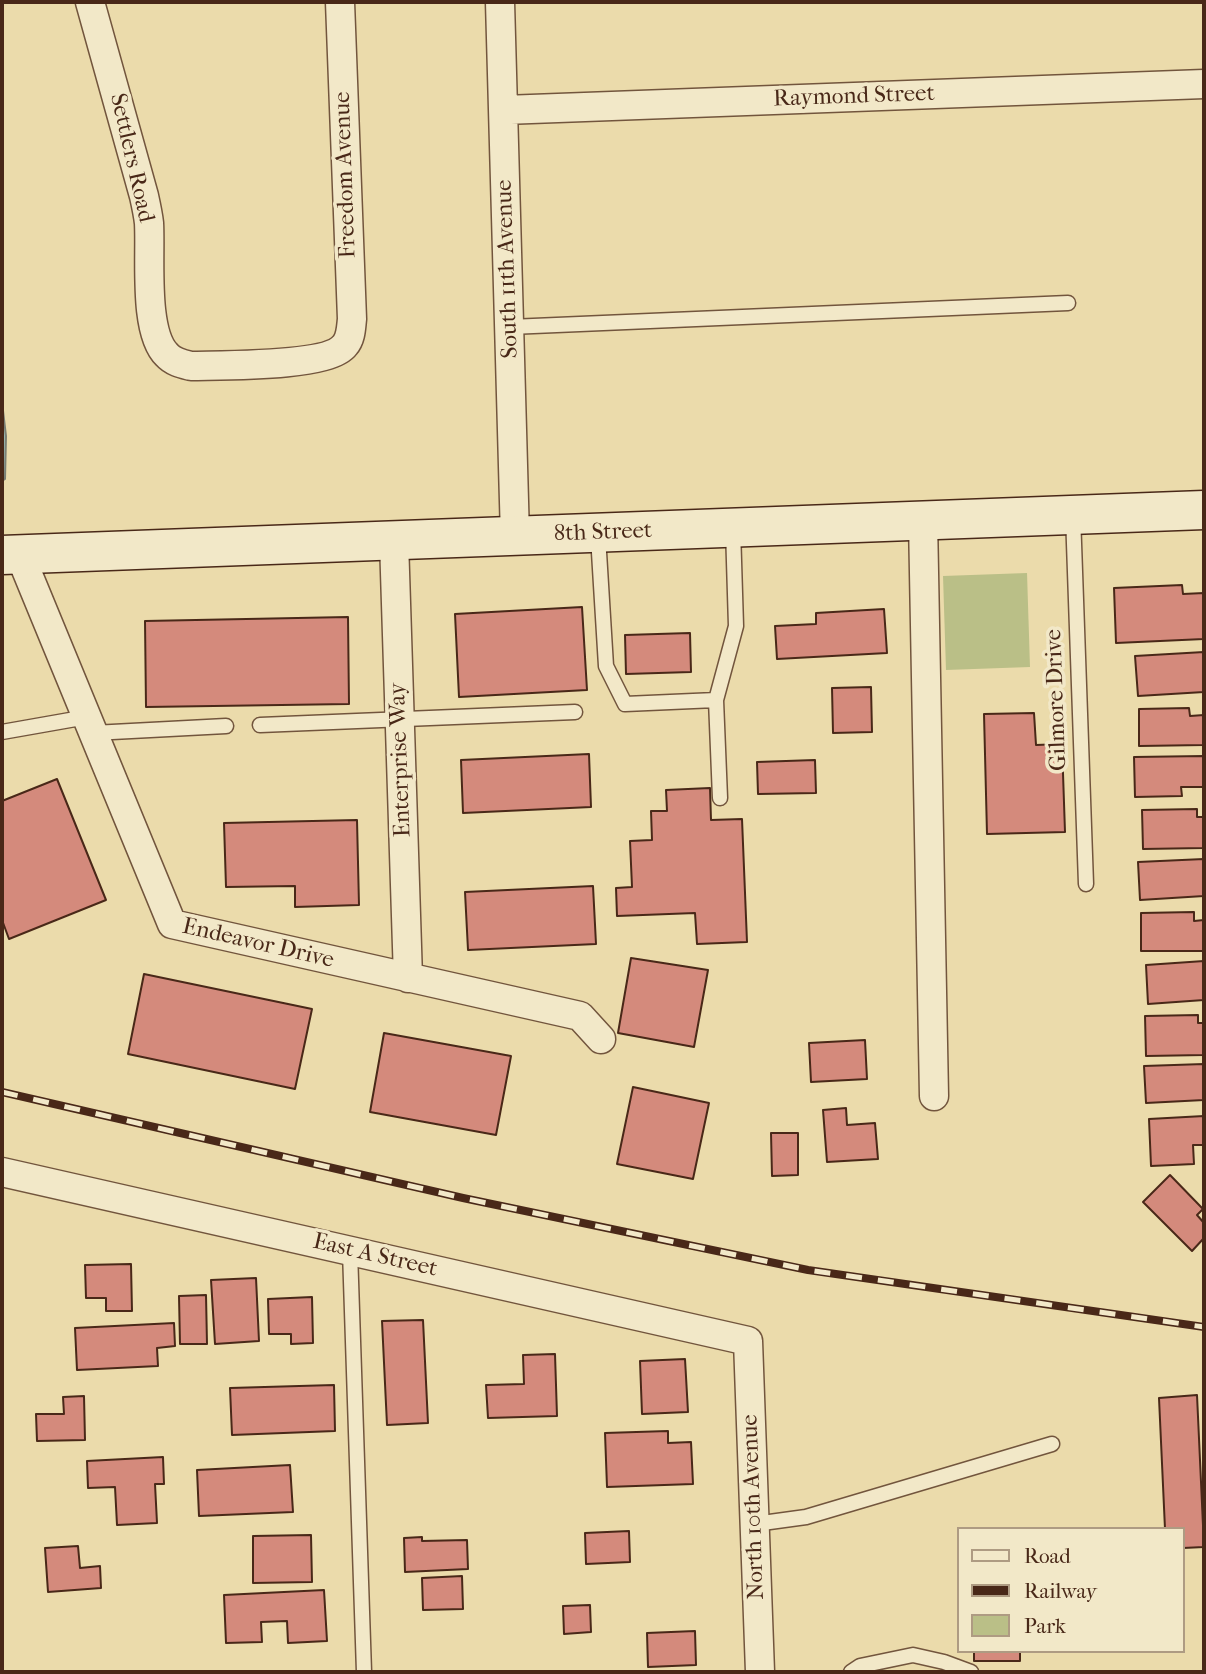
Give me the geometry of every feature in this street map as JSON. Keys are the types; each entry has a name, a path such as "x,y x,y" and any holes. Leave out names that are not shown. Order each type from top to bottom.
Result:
{"street":[{"name":"Settlers Road","path":"90,2 144,197 149,221 152,323 156,340 166,355 178,363 204,366 307,361 344,347"},
{"name":"Freedom Avenue","path":"340,2 352,319 351,333 344,347"},
{"name":"South 11th Avenue","path":"500,2 515,537"},
{"name":"Raymond Street","path":"504,110 1204,84"},
{"name":"8th Street","path":"11,555 1204,510"},
{"path":"923,520 934,1096"},
{"name":"Enterprise Way","path":"394,541 408,978"},
{"name":"Endeavor Drive","path":"11,555 90,725 172,924 580,1016 601,1040"},
{"name":"East A Street","path":"2,1172 748,1341"},
{"name":"North 10th Avenue","path":"748,1341 760,1672"}],"lane":[{"path":"510,327 1068,303"},
{"name":"Gilmore Drive","path":"1073,514 1086,884"},
{"path":"720,798 716,700 736,626 733,528"},
{"path":"597,533 606,666 625,704 716,700"},
{"path":"260,725 575,712"},
{"path":"2,732 90,725 226,726"},
{"path":"350,1251 364,1672"},
{"path":"755,1524 806,1517 1052,1444"},
{"path":"851,1672 860,1667 913,1655 971,1672"}],"green space":[{"path":"1027,573 1030,667 946,670 943,576"}],"water":[{"path":"2,402 6,436 5,479 2,481"}],"building":[{"path":"1182,585 1183,594 1204,593 1204,639 1116,643 1114,588"},
{"path":"582,607 587,690 459,697 455,614"},
{"path":"884,609 887,653 777,659 775,626 816,624 816,613"},
{"path":"348,617 349,704 146,707 145,621"},
{"path":"690,633 691,672 626,674 625,635"},
{"path":"1204,652 1204,692 1138,696 1135,656"},
{"path":"871,687 872,732 833,733 832,688"},
{"path":"1189,708 1190,716 1204,715 1204,745 1139,746 1139,709"},
{"path":"1034,713 1036,745 1062,744 1065,832 987,834 984,714"},
{"path":"589,754 591,807 463,813 461,760"},
{"path":"1204,756 1204,787 1181,787 1182,796 1135,797 1134,757"},
{"path":"815,760 816,793 758,794 757,762"},
{"path":"57,779 106,900 9,939 2,920 2,801"},
{"path":"710,788 711,820 742,819 747,942 697,944 695,913 617,916 616,888 632,887 630,841 652,840 651,811 667,811 666,790"},
{"path":"1197,809 1197,817 1204,817 1204,848 1143,849 1142,810"},
{"path":"357,820 359,905 295,907 295,886 226,887 224,823"},
{"path":"1204,859 1204,896 1140,900 1138,862"},
{"path":"593,886 596,944 468,950 465,892"},
{"path":"1194,912 1194,921 1204,920 1204,951 1141,951 1141,913"},
{"path":"631,958 708,970 694,1047 618,1033"},
{"path":"1204,961 1204,1000 1148,1004 1146,965"},
{"path":"144,974 312,1009 295,1089 128,1054"},
{"path":"1198,1015 1198,1023 1204,1023 1204,1055 1146,1056 1145,1016"},
{"path":"384,1033 511,1056 496,1135 370,1112"},
{"path":"865,1040 867,1079 811,1082 809,1043"},
{"path":"1204,1064 1204,1100 1146,1103 1144,1066"},
{"path":"633,1087 709,1103 693,1179 617,1164"},
{"path":"846,1108 847,1125 875,1123 878,1159 827,1162 823,1110"},
{"path":"1204,1116 1204,1145 1193,1145 1194,1164 1151,1166 1149,1119"},
{"path":"771,1133 798,1133 798,1175 772,1176"},
{"path":"1170,1175 1203,1209 1197,1215 1204,1223 1204,1238 1192,1251 1143,1202"},
{"path":"131,1264 132,1311 106,1311 106,1298 86,1298 85,1265"},
{"path":"256,1278 259,1341 215,1344 211,1280"},
{"path":"206,1295 207,1344 180,1344 179,1296"},
{"path":"312,1297 313,1343 291,1344 291,1334 269,1334 268,1299"},
{"path":"423,1320 428,1423 387,1425 382,1321"},
{"path":"174,1323 175,1346 157,1348 158,1366 77,1370 75,1328"},
{"path":"555,1354 557,1416 488,1418 486,1385 524,1384 523,1355"},
{"path":"685,1359 688,1412 642,1414 640,1361"},
{"path":"334,1385 335,1431 232,1435 230,1388"},
{"path":"1197,1395 1204,1547 1185,1548 1185,1527 1165,1527 1159,1398"},
{"path":"84,1396 85,1440 37,1441 36,1414 64,1414 63,1397"},
{"path":"668,1431 668,1443 691,1442 693,1484 607,1487 605,1433"},
{"path":"163,1457 164,1484 155,1484 157,1523 117,1525 115,1487 88,1488 87,1461"},
{"path":"290,1465 293,1512 199,1516 197,1470"},
{"path":"629,1531 630,1562 586,1564 585,1533"},
{"path":"311,1535 312,1582 253,1583 253,1536"},
{"path":"422,1537 422,1541 467,1540 468,1569 405,1572 404,1538"},
{"path":"78,1546 80,1568 100,1566 101,1588 48,1592 45,1548"},
{"path":"462,1576 463,1609 423,1610 422,1578"},
{"path":"324,1590 327,1641 288,1643 287,1621 261,1622 262,1642 226,1643 224,1595"},
{"path":"590,1605 591,1632 564,1634 563,1606"},
{"path":"695,1631 696,1665 648,1667 647,1633"},
{"path":"974,1653 1020,1653 1020,1661 974,1661"}],"railway":[{"path":"2,1092 463,1198 808,1270 1204,1327"}]}
